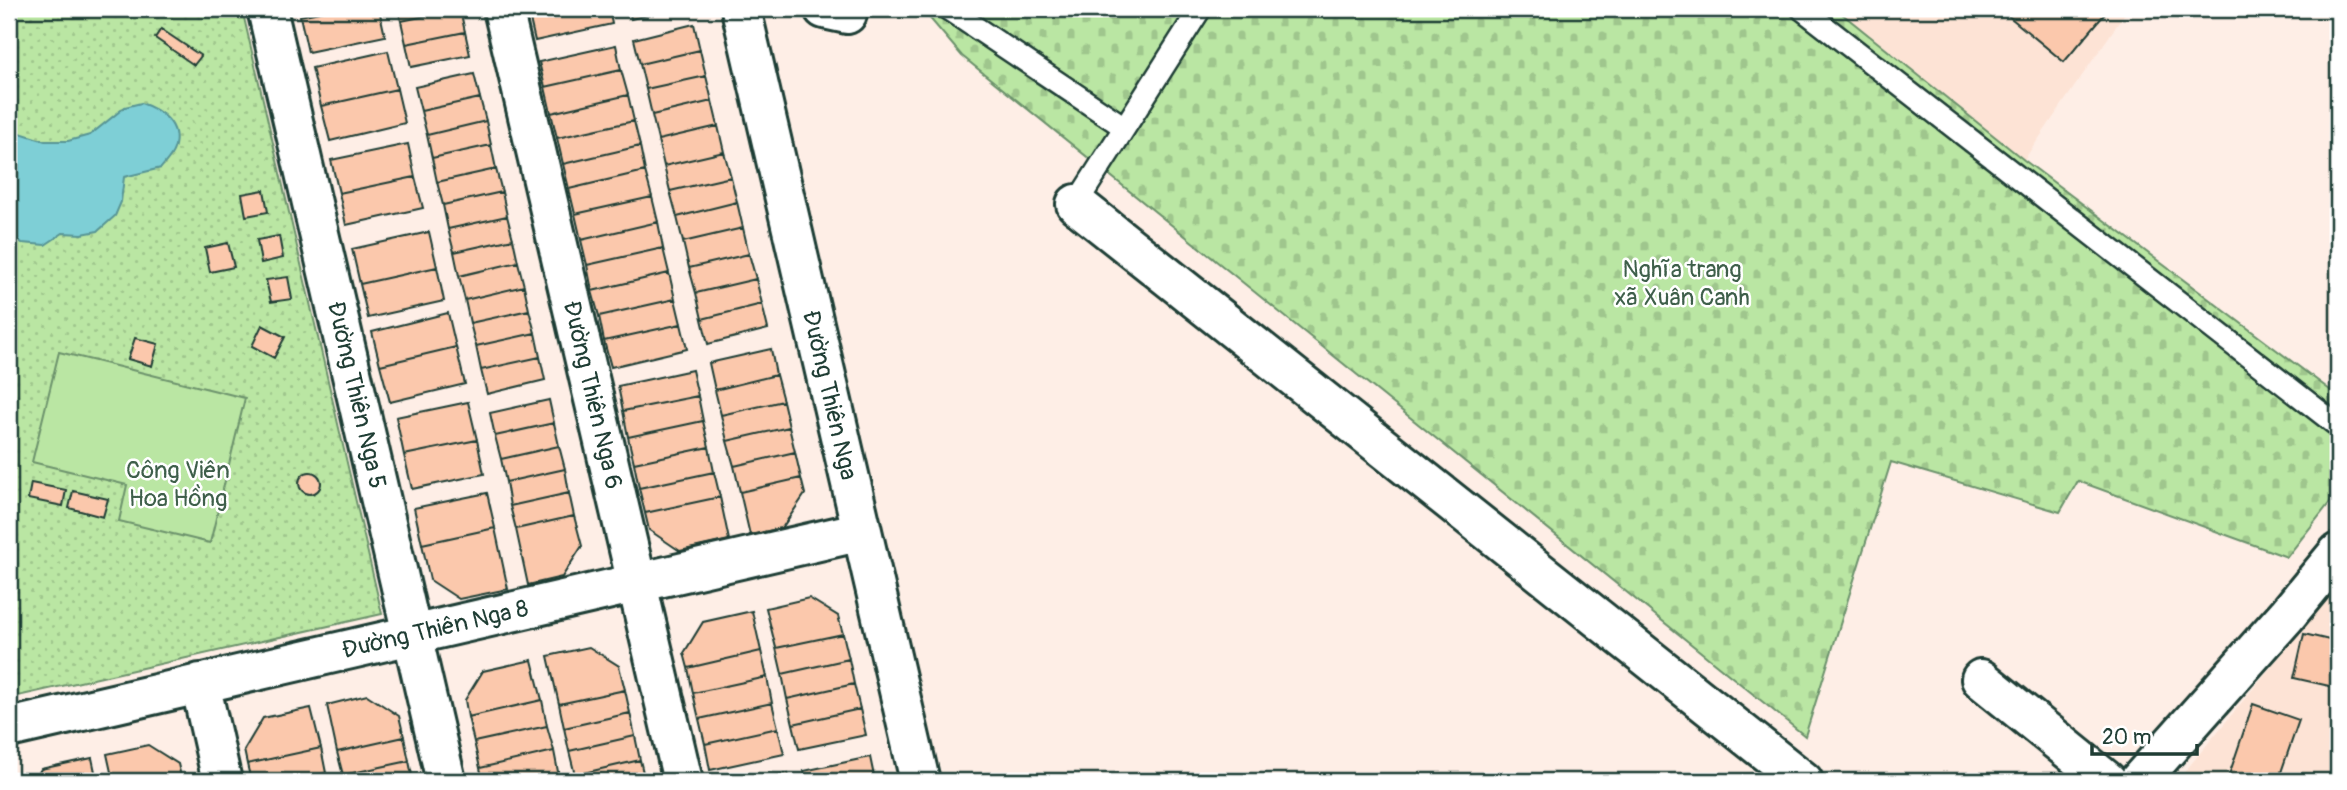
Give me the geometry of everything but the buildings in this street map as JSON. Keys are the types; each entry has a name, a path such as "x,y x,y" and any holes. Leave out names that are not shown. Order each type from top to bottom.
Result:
{"street":[{"name":"Đường Thiên Nga 5","path":"267,9 446,781"},
{"name":"Đường Thiên Nga 6","path":"503,9 682,781"},
{"name":"Đường Thiên Nga","path":"741,9 920,781"},
{"path":"824,9 847,14 845,9"},
{"path":"1076,204 1803,781"},
{"name":"Đường Thiên Nga 8","path":"9,727 862,531"},
{"path":"2139,781 2287,615 2338,553"},
{"path":"1981,679 2107,781"},
{"path":"200,683 222,781"}],"lane":[{"path":"948,9 1124,127"},
{"path":"1076,204 1200,9"},
{"path":"1802,9 2338,426"}],"shaded area":[{"path":"1835,9 2128,9 2024,160"},
{"path":"2338,586 2338,781 2177,781"}],"green space":[{"name":"Công Viên Hoa Hồng","path":"9,9 242,9 382,614 9,698"},
{"name":"Nghĩa trang xã Xuân Canh","path":"922,9 1836,9 2024,160 2338,396 2338,492 2287,557 2078,481 2060,512 1891,462 1805,736 962,56"},
{"path":"59,352 245,398 210,543 119,521 127,485 32,462"}],"water":[{"path":"141,103 168,119 175,132 174,149 161,168 124,177 121,202 115,216 98,231 63,233 45,245 22,243 9,231 9,132 14,131 45,141 68,141 90,135 125,107"}]}
